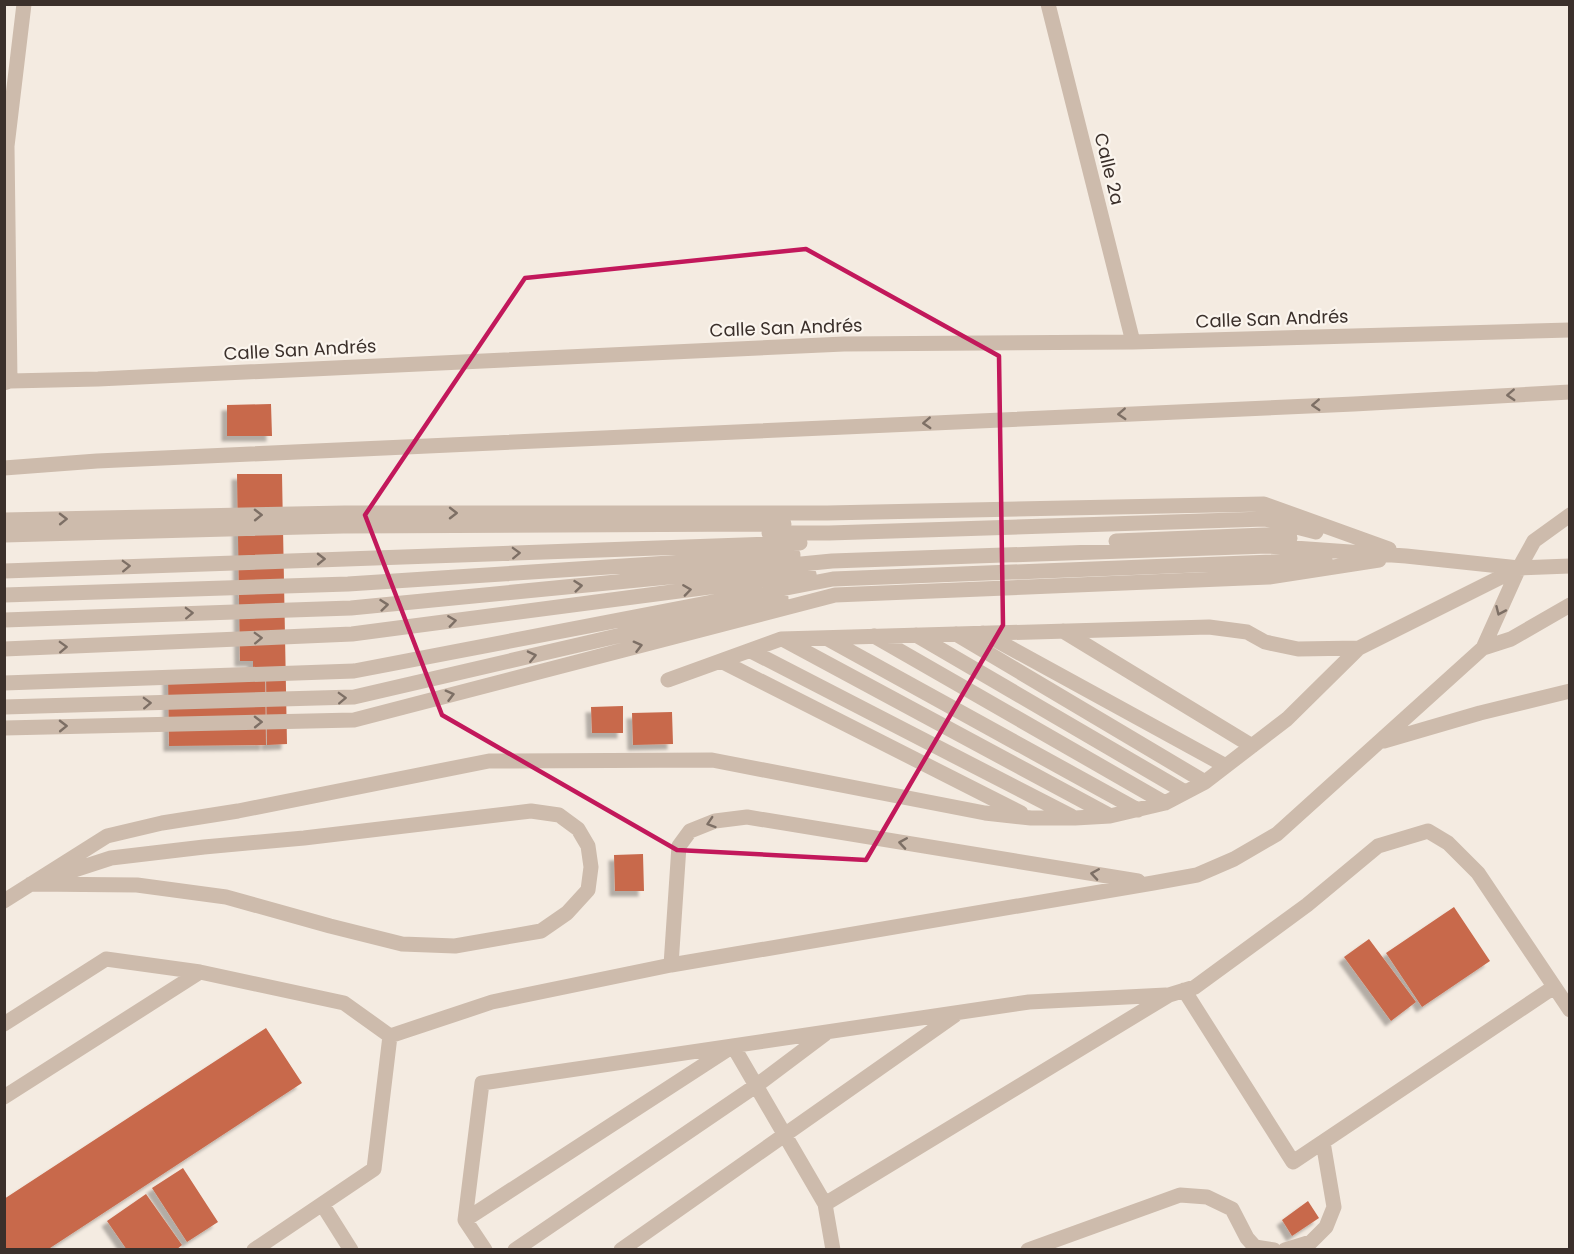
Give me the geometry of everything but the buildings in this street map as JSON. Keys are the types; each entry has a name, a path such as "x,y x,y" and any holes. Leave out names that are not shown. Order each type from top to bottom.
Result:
{"street":[{"path":"7,382 7,147 24,4"},
{"name":"Calle 2a","path":"1048,4 1133,342"},
{"name":"Calle San Andrés","path":"7,382 844,344 1133,342 1569,330"},
{"path":"4,468 120,460 1569,392"},
{"path":"4,520 345,513 827,513 1264,504 1406,556"},
{"path":"4,535 343,526 828,524 1264,511 1406,556"},
{"path":"390,1036 492,1002 671,965 1197,875 1234,859 1277,834 1483,648 1519,568 1534,541 1569,515"},
{"path":"4,544 346,536 829,533 1265,519 1406,556"},
{"path":"4,570 1265,527 1406,556"},
{"path":"4,595 348,584 831,552 1265,535 1406,556"},
{"path":"4,620 351,609 832,561 1268,546 1406,556 1519,568 1569,566"},
{"path":"4,649 352,634 832,570 1268,553 1406,556"},
{"path":"4,683 354,671 833,579 1406,556"},
{"path":"4,707 354,697 834,586 1269,569 1406,556"},
{"path":"4,728 354,720 835,595 1269,577 1406,556"},
{"path":"4,901 107,836 489,761 712,760 985,813 1031,818 1075,818 1110,816 1138,810 1165,803 1205,782 1287,719 1359,648 1519,568"},
{"path":"1483,648 1511,639 1569,605"},
{"path":"668,680 781,639 1209,627 1247,632 1265,642 1298,649 1359,648"},
{"path":"1063,631 1252,746"},
{"path":"983,633 1226,766"},
{"path":"956,634 1205,782"},
{"path":"916,635 1185,792"},
{"path":"874,636 1165,803"},
{"path":"826,638 1138,810"},
{"path":"781,639 1110,816"},
{"path":"752,651 1075,818"},
{"path":"721,661 1031,818"},
{"path":"1381,742 1480,713 1569,691"},
{"path":"531,811 558,815 578,829 588,846 591,867 588,890 567,913 541,932 455,946 402,944 226,897 138,885 31,884 111,858 531,811"},
{"path":"671,965 680,846 690,831 715,821 747,817 1153,883"},
{"path":"485,1250 465,1220 482,1083 1029,1002 1176,992 1196,987 1307,905 1378,846 1428,831 1448,843 1478,873 1569,1010"},
{"path":"4,1024 106,959 200,972 344,1003 390,1036"},
{"path":"4,1096 200,972"},
{"path":"1176,992 1293,1162 1554,987"},
{"path":"825,1204 1176,992"},
{"path":"621,1250 959,1013"},
{"path":"515,1250 757,1085 828,1032"},
{"path":"254,1250 374,1169 390,1036"},
{"path":"733,1046 825,1204 833,1250"},
{"path":"465,1220 733,1046"},
{"path":"1286,1250 1311,1242 1326,1227 1334,1207 1323,1142"},
{"path":"1028,1250 1180,1194 1207,1197 1232,1209 1255,1247 1274,1250"},
{"path":"322,1204 351,1250"}],"highlighted area":[{"path":"806,249 999,356 1003,625 866,860 677,850 442,715 365,515 525,278"}]}
